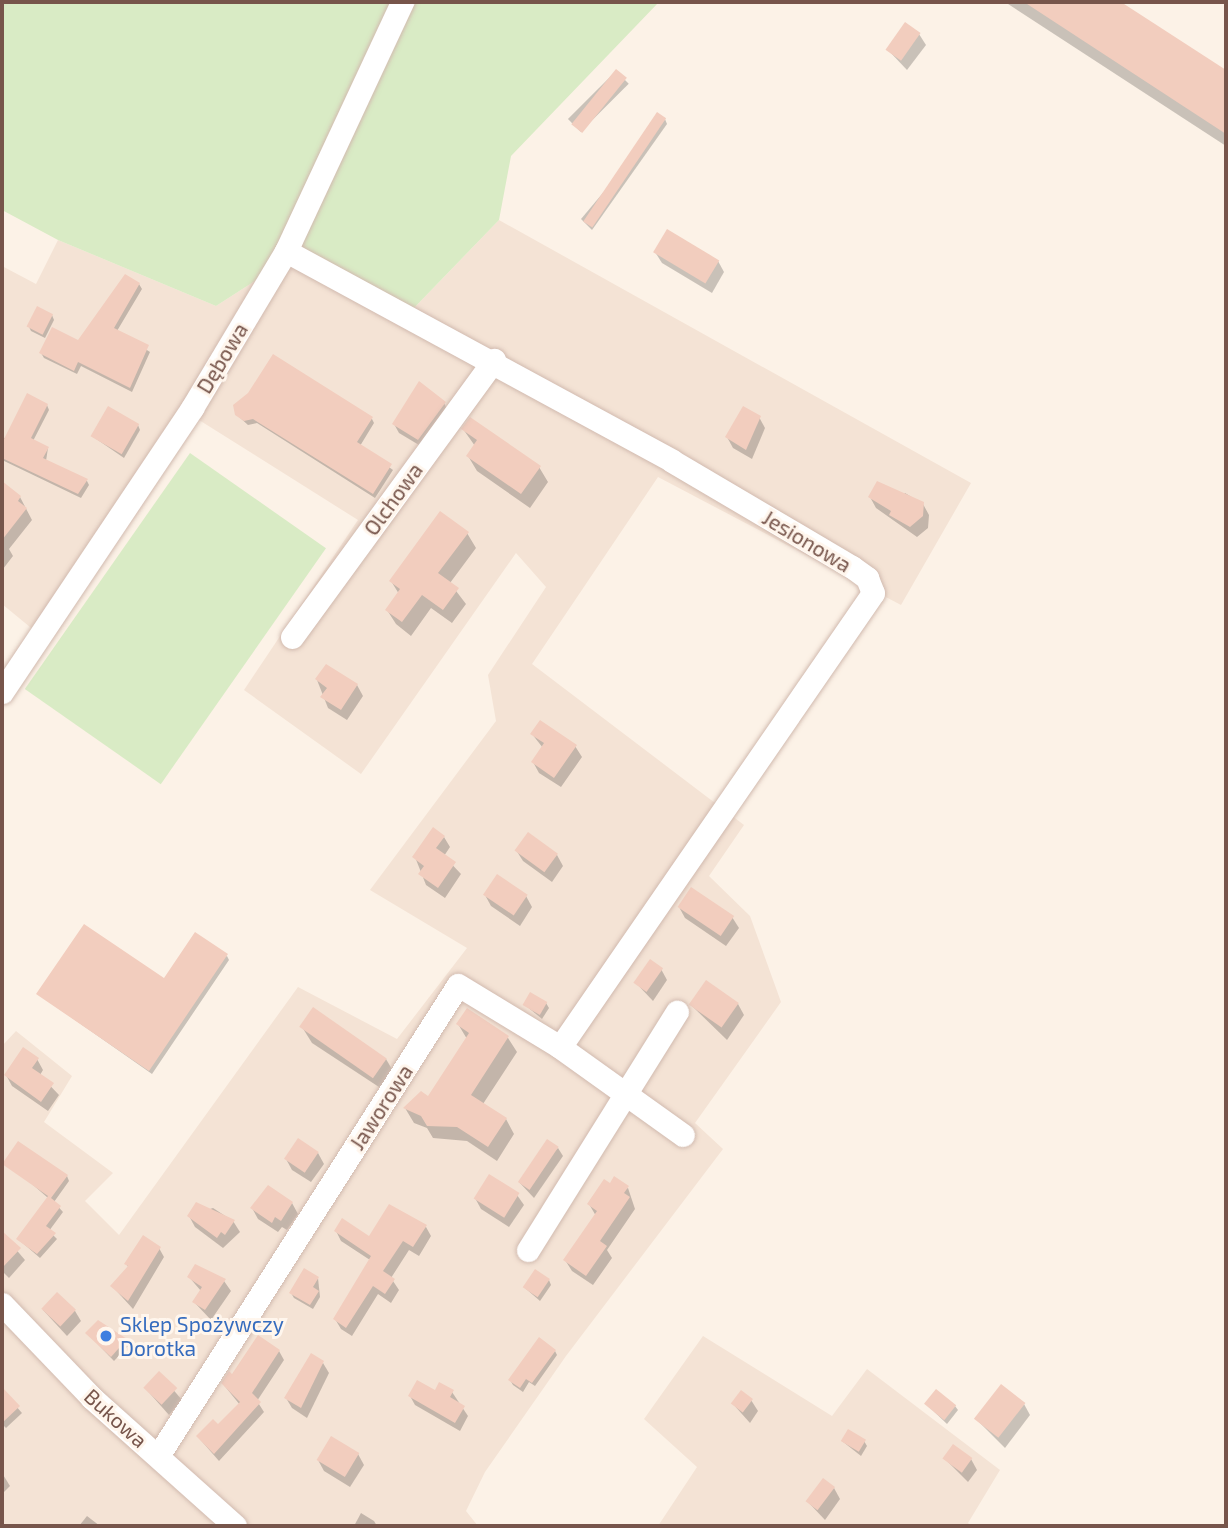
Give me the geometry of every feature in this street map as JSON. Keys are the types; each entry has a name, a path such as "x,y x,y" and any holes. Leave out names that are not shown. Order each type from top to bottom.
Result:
{"street":[{"name":"Dębowa","path":"2,692 192,408 286,251 402,2"},
{"name":"Jesionowa","path":"286,251 494,360 673,461 852,567 867,578 873,593 560,1047"},
{"name":"Olchowa","path":"292,637 494,360"},
{"name":"Jaworowa","path":"158,1456 458,985 560,1047 683,1135"},
{"path":"528,1250 623,1092 677,1012"},
{"name":"Bukowa","path":"2,1304 92,1398 235,1526"}],"shaded area":[{"path":"499,220 971,483 901,605 658,477 532,664 744,825 709,876 750,916 781,1002 695,1123 723,1149 566,1356 485,1472 466,1511 478,1526 2,1526 2,1046 16,1031 72,1076 44,1122 113,1173 85,1201 119,1235 298,987 397,1039 467,948 370,890 496,721 488,675 546,587 516,553 361,774 244,690 358,520 199,420 47,641 2,604 2,266 36,284 58,240 216,306 298,253 413,309"},
{"path":"703,1336 832,1416 867,1369 1000,1470 968,1523 971,1526 658,1526 697,1467 644,1419"}],"green space":[{"path":"2,2 659,2 511,156 499,220 413,309 298,253 216,306 58,240 2,210"},
{"path":"190,453 326,548 161,784 25,689"}],"building":[{"path":"1024,2 1121,2 1226,70 1226,134"},
{"path":"905,22 921,33 901,61 885,50"},
{"path":"616,69 627,78 582,133 571,124"},
{"path":"657,112 666,118 592,228 583,221"},
{"path":"667,229 719,260 705,284 653,252"},
{"path":"125,274 140,283 114,328 149,345 130,388 78,362 74,371 39,353 52,327 78,340"},
{"path":"37,306 53,314 43,335 27,326"},
{"path":"273,354 373,417 357,442 392,464 373,494 253,419 244,421 235,415 233,405 248,393"},
{"path":"419,381 446,402 418,440 392,424"},
{"path":"27,393 48,404 31,438 49,447 43,458 88,479 78,494 2,458 2,443"},
{"path":"108,406 139,424 122,454 90,436"},
{"path":"743,406 761,416 746,450 725,437"},
{"path":"470,417 541,466 521,494 466,456 477,440 461,429"},
{"path":"2,481 21,496 18,501 27,508 2,540"},
{"path":"877,481 924,502 923,516 910,527 889,515 891,511 868,497"},
{"path":"440,511 469,532 438,573 459,588 443,610 422,595 402,622 385,610 400,589 389,581"},
{"path":"326,664 358,684 341,710 320,697 327,688 315,679"},
{"path":"540,720 577,745 554,778 531,762 544,743 530,734"},
{"path":"433,827 445,836 436,848 456,862 438,888 418,874 424,866 412,857"},
{"path":"528,832 558,854 544,872 514,851"},
{"path":"497,874 528,895 514,915 483,895"},
{"path":"691,887 734,916 721,936 678,907"},
{"path":"84,924 164,978 195,932 228,954 149,1071 36,994"},
{"path":"650,959 663,968 646,992 633,983"},
{"path":"706,980 739,1003 722,1028 689,1005"},
{"path":"530,992 547,1002 540,1015 522,1005"},
{"path":"313,1007 387,1059 373,1078 299,1027"},
{"path":"467,1008 509,1036 471,1095 507,1118 488,1147 457,1127 427,1126 421,1116 403,1108 421,1091 428,1096 469,1033 456,1024"},
{"path":"23,1047 39,1058 32,1068 54,1083 41,1102 4,1075"},
{"path":"298,1138 319,1152 305,1173 284,1159"},
{"path":"547,1139 559,1147 530,1190 518,1182"},
{"path":"18,1141 68,1175 51,1198 61,1206 46,1226 56,1233 37,1254 16,1239 48,1196 2,1164"},
{"path":"489,1174 520,1193 504,1218 474,1199"},
{"path":"614,1176 629,1186 624,1193 630,1197 600,1241 607,1246 586,1276 563,1260 597,1211 587,1204 604,1179 610,1183"},
{"path":"268,1185 293,1202 281,1221 275,1217 272,1223 250,1208"},
{"path":"196,1202 235,1220 225,1235 221,1232 217,1238 187,1216"},
{"path":"389,1204 427,1225 413,1247 403,1241 383,1271 395,1279 385,1294 373,1286 346,1328 333,1319 371,1256 334,1231 342,1218 369,1236"},
{"path":"2,1231 21,1248 2,1268"},
{"path":"143,1235 161,1247 128,1301 110,1286 128,1266 124,1264"},
{"path":"195,1264 226,1279 205,1310 192,1302 202,1287 187,1277"},
{"path":"304,1268 319,1277 313,1287 319,1291 310,1305 289,1293"},
{"path":"535,1269 550,1279 538,1297 523,1287"},
{"path":"57,1292 76,1310 60,1327 41,1309"},
{"name":"Sklep Spożywczy Dorotka","path":"98,1320 127,1339 111,1357 85,1333"},
{"path":"258,1335 280,1350 252,1393 261,1402 214,1454 196,1436 213,1419 218,1424 240,1402 221,1383 229,1371 232,1374"},
{"path":"539,1337 556,1350 532,1383 526,1379 520,1388 508,1380"},
{"path":"311,1353 324,1361 301,1408 284,1398"},
{"path":"159,1371 177,1388 162,1405 143,1388"},
{"path":"417,1380 435,1390 439,1382 454,1390 450,1397 465,1406 455,1423 408,1396"},
{"path":"1001,1384 1025,1403 998,1438 974,1419"},
{"path":"2,1387 20,1406 2,1423"},
{"path":"936,1389 956,1405 944,1420 924,1404"},
{"path":"741,1390 753,1399 743,1413 731,1404"},
{"path":"848,1429 866,1440 859,1452 841,1441"},
{"path":"331,1436 359,1453 345,1477 317,1460"},
{"path":"953,1444 972,1458 962,1473 942,1459"},
{"path":"823,1478 835,1487 818,1510 806,1501"}],"place":[{"name":"Sklep Spożywczy Dorotka","path":"106,1336"}]}
